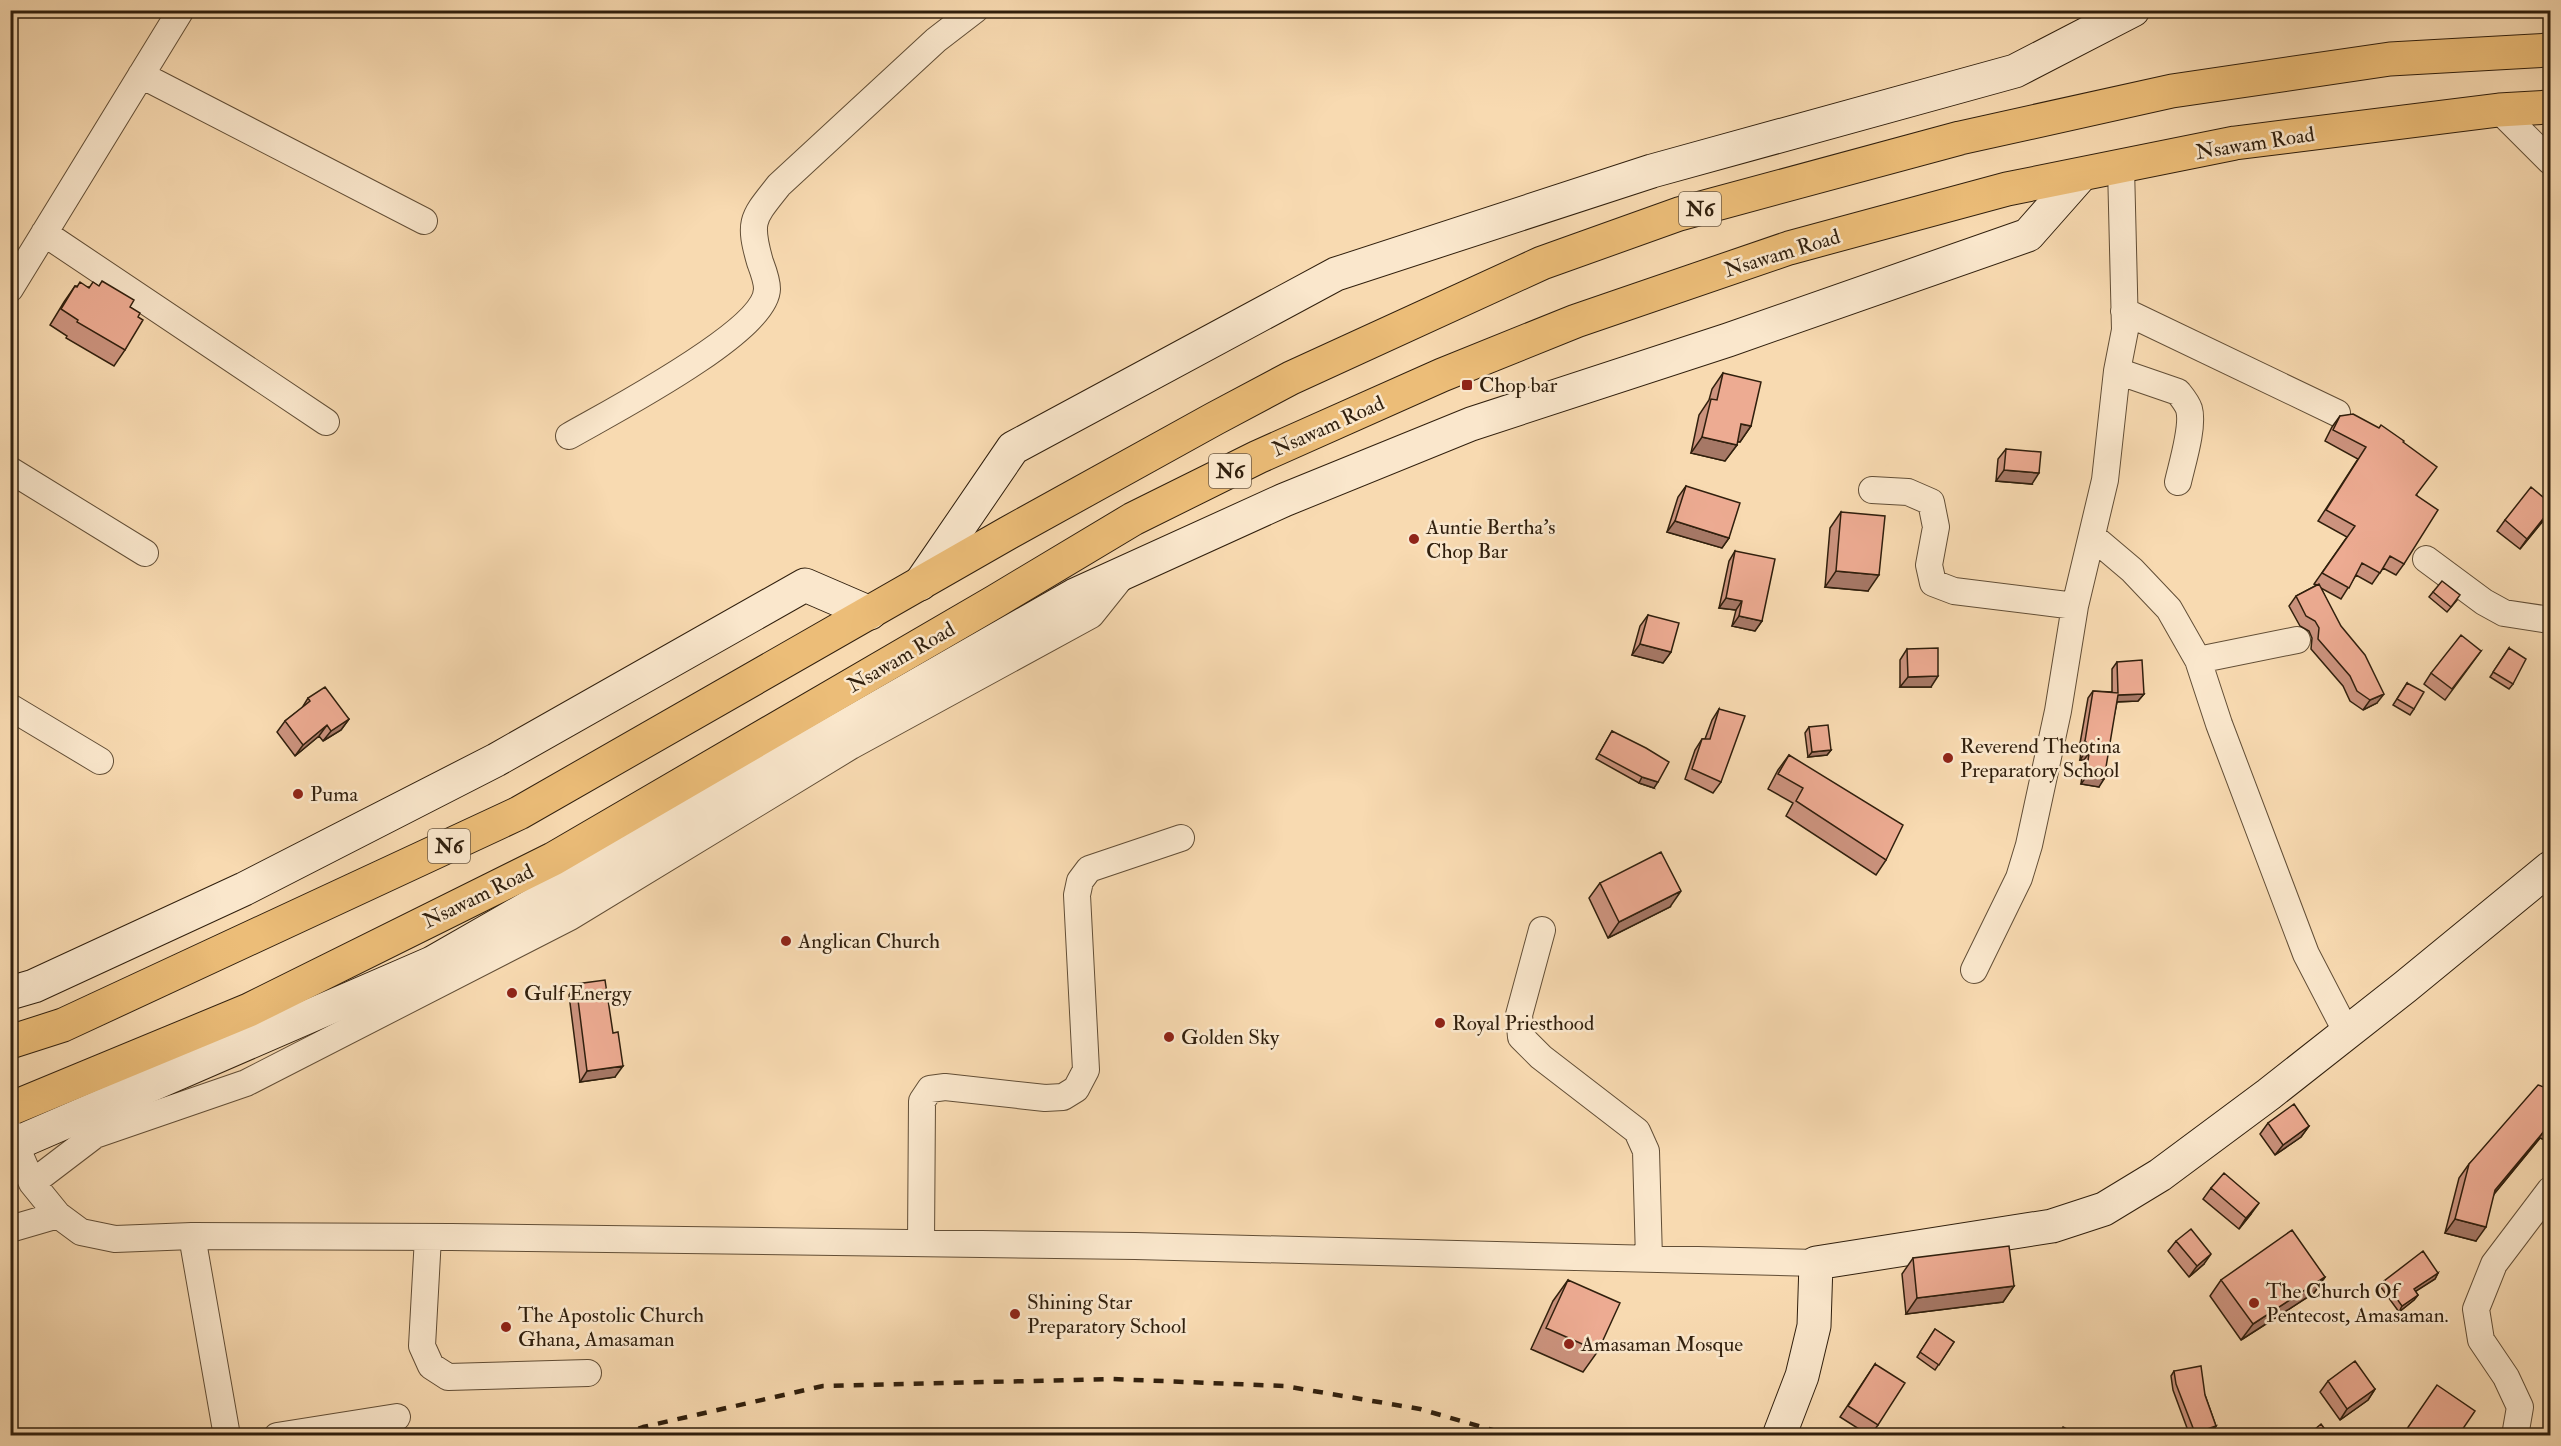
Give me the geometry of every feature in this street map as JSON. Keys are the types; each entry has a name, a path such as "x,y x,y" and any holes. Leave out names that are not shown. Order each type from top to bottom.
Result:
{"highway":[{"name":"N6","path":"10,1042 63,1025 519,813 1153,452 1291,378 1542,264 1679,214 1960,138 2172,91 2390,59 2550,50"},
{"name":"Nsawam Road","path":"10,1109 249,1010 553,859 1133,519 1280,447 1442,375 1556,329 1800,245 2007,189 2235,143 2499,110 2550,107"}],"main road":[{"path":"920,584 1013,448 1336,274 1652,171 2015,71 2133,10"},
{"path":"12,1140 432,963 1075,595 1284,500 1471,424 1728,340 2028,235 2081,175"},
{"path":"10,993 34,986 244,889 486,765 805,585 870,613"},
{"path":"1779,1436 1802,1376 1814,1326 1816,1263 2052,1226 2104,1209 2160,1175 2347,1033 2550,869"}],"street":[{"path":"10,289 181,10"},
{"path":"569,435 677,374 743,326 760,309 767,290 752,224 759,210 779,185 936,40 975,10"},
{"path":"141,75 424,221"},
{"path":"2499,110 2550,161"},
{"path":"1974,970 2019,878 2029,845 2058,711 2075,606 2105,480 2117,371 2125,330 2121,167"},
{"path":"44,232 326,422"},
{"path":"2124,311 2337,413"},
{"path":"2117,371 2178,392 2183,398 2189,409 2190,420 2178,482"},
{"path":"10,470 145,553"},
{"path":"1872,489 1908,492 1931,502 1936,527 1929,565 1933,583 1954,591 2075,606"},
{"path":"2093,537 2132,570 2169,609 2198,660 2219,724 2306,954 2347,1033"},
{"path":"2426,559 2484,602 2504,613 2550,620"},
{"path":"32,1183 95,1135 246,1083 570,917 851,746 1091,615 1125,572"},
{"path":"2198,660 2297,640"},
{"path":"10,707 100,760"},
{"path":"921,1243 922,1101 930,1089 945,1087 1045,1098 1063,1097 1076,1089 1086,1071 1077,895 1080,881 1089,869 1181,838"},
{"path":"1542,930 1519,1016 1521,1037 1541,1057 1637,1131 1646,1151 1649,1259"},
{"path":"12,1140 32,1183 58,1215 81,1232 116,1239 192,1236 428,1237 1135,1246 1816,1263"},
{"path":"2515,1436 2520,1407 2506,1377 2481,1340 2476,1309 2494,1264 2550,1190"},
{"path":"10,1229 58,1215"},
{"path":"192,1236 227,1436"},
{"path":"428,1237 422,1346 431,1366 448,1377 588,1373"},
{"path":"277,1436 397,1417"}],"building":[{"path":"102,281 134,300 130,307 140,313 138,317 143,320 125,350 77,322 78,320 61,309 80,282 89,288 93,282 99,286"},
{"path":"1723,373 1761,382 1751,426 1741,424 1737,445 1702,437 1711,399 1717,400"},
{"path":"2353,414 2379,428 2381,425 2437,467 2416,495 2438,510 2404,564 2390,556 2380,573 2362,563 2349,588 2322,573 2355,526 2326,510 2366,447 2333,430 2340,416"},
{"path":"2006,449 2041,452 2039,473 2004,470"},
{"path":"1686,486 1740,503 1729,538 1675,521"},
{"path":"2531,487 2550,503 2550,510 2527,539 2505,520"},
{"path":"1841,512 1885,516 1879,575 1836,571"},
{"path":"1735,551 1775,559 1762,621 1739,616 1742,601 1726,598"},
{"path":"2442,581 2460,595 2451,607 2433,592"},
{"path":"2319,584 2341,626 2365,655 2384,694 2370,700 2357,691 2350,676 2318,639 2319,628 2315,621 2306,616 2296,596"},
{"path":"1648,615 1679,623 1671,652 1640,644"},
{"path":"2461,635 2481,651 2452,689 2431,673"},
{"path":"1938,648 1938,676 1908,677 1907,649"},
{"path":"2509,648 2526,659 2513,684 2493,672"},
{"path":"2142,660 2144,694 2118,695 2104,779 2086,777 2089,753 2085,752 2085,741 2093,691 2118,693 2117,662"},
{"path":"2407,683 2424,692 2414,709 2397,699"},
{"path":"325,687 349,719 331,731 327,725 303,745 285,721 310,701 308,698"},
{"path":"1719,709 1745,716 1721,782 1692,769 1702,739 1710,739"},
{"path":"1828,725 1831,750 1812,752 1809,727"},
{"path":"1612,731 1669,762 1658,782 1642,777 1599,754"},
{"path":"1789,755 1903,825 1886,860 1796,801 1803,788 1778,774"},
{"path":"1661,852 1681,891 1619,922 1600,883"},
{"path":"605,980 613,1033 618,1032 623,1066 587,1071 576,984"},
{"path":"2538,1085 2550,1089 2550,1124 2495,1190 2486,1227 2455,1219 2469,1164"},
{"path":"2294,1104 2309,1126 2283,1145 2268,1123"},
{"path":"2224,1173 2259,1203 2246,1218 2211,1188"},
{"path":"2191,1229 2211,1254 2197,1266 2176,1241"},
{"path":"2292,1230 2325,1277 2253,1324 2221,1280"},
{"path":"2009,1246 2014,1286 1917,1298 1913,1258"},
{"path":"2423,1251 2438,1273 2414,1289 2418,1295 2402,1306 2384,1281"},
{"path":"1568,1280 1620,1303 1598,1351 1546,1328"},
{"path":"1935,1329 1954,1342 1939,1365 1920,1352"},
{"path":"2355,1361 2375,1389 2347,1409 2328,1381"},
{"path":"1875,1364 1905,1383 1878,1425 1848,1406"},
{"path":"2201,1366 2205,1395 2216,1426 2195,1433 2176,1384 2174,1371"},
{"path":"2437,1385 2475,1411 2458,1436 2402,1436"},
{"path":"2321,1424 2330,1436 2307,1436"},
{"path":"2063,1427 2080,1436 2059,1436"},
{"path":"346,1432 347,1436 329,1436"}],"railway":[{"path":"620,1436 643,1427 823,1386 1112,1379 1284,1386 1420,1409 1513,1436"}],"place":[{"name":"Chop bar","path":"1467,385"},
{"name":"Auntie Bertha's Chop Bar","path":"1414,539"},
{"name":"Reverend Theotina Preparatory School","path":"1948,758"},
{"name":"Puma","path":"298,794"},
{"name":"Anglican Church","path":"786,941"},
{"name":"Gulf Energy","path":"512,993"},
{"name":"Royal Priesthood","path":"1440,1023"},
{"name":"Golden Sky","path":"1169,1037"},
{"name":"The Church Of Pentecost, Amasaman.","path":"2254,1303"},
{"name":"Shining Star Preparatory School","path":"1015,1314"},
{"name":"The Apostolic Church Ghana, Amasaman","path":"506,1327"},
{"name":"Amasaman Mosque","path":"1569,1344"}]}
